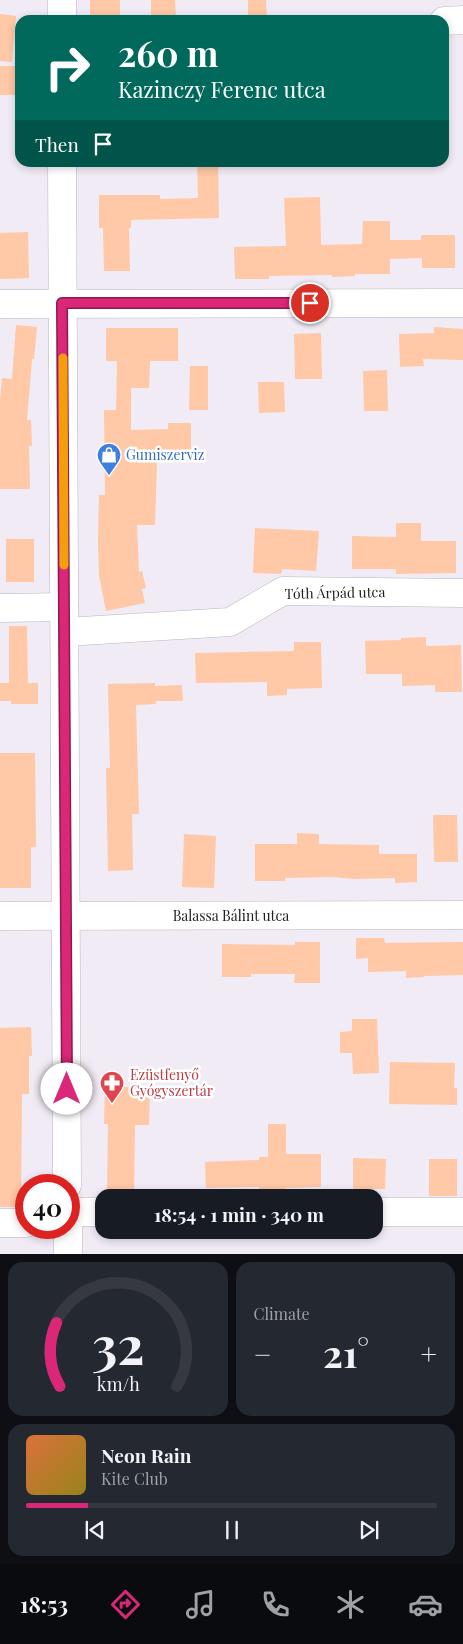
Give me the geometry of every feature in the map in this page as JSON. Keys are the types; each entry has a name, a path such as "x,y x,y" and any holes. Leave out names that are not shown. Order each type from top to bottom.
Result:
{"street":[{"path":"62,0 62,15"},
{"path":"449,21 463,20"},
{"path":"62,167 67,1174"},
{"path":"0,304 463,303"},
{"name":"Tóth Árpád utca","path":"0,608 64,620 230,622 283,591 463,593"},
{"name":"Balassa Bálint utca","path":"0,916 463,915"},
{"path":"80,1212 95,1212"},
{"path":"383,1212 463,1212"},
{"path":"0,1223 15,1223"},
{"path":"68,1239 68,1254"}],"building":[{"path":"90,0 120,0 120,15 90,15"},
{"path":"151,0 175,0 176,15 151,15"},
{"path":"248,0 266,0 267,15 248,15"},
{"path":"0,14 15,16 12,62 0,61"},
{"path":"0,66 15,66 15,95 0,95"},
{"path":"197,167 218,167 219,218 131,220 131,228 129,228 130,271 104,271 103,228 99,228 99,195 160,195 160,199 198,198"},
{"path":"320,197 321,245 362,244 363,221 390,221 390,240 421,240 421,235 455,235 455,268 422,268 422,258 390,259 390,274 355,274 355,276 332,277 332,275 269,276 269,279 235,279 234,247 286,246 284,198"},
{"path":"28,232 29,278 0,279 0,233"},
{"path":"16,325 37,327 34,359 32,359 27,420 31,420 32,446 29,446 30,489 0,489 0,400 2,378 12,379"},
{"path":"434,327 463,329 463,360 423,359 424,366 400,367 399,334 434,333"},
{"path":"106,328 178,328 178,361 150,361 149,388 131,388 131,430 168,429 168,423 191,423 191,461 157,461 155,525 137,525 139,572 142,571 146,588 142,589 145,603 106,611 99,576 99,495 105,495 104,410 116,410 117,361 106,361"},
{"path":"321,333 322,379 295,379 294,334"},
{"path":"190,366 208,366 208,410 189,410"},
{"path":"387,370 388,411 364,411 363,371"},
{"path":"258,382 284,382 285,412 259,413"},
{"path":"396,523 421,523 421,541 456,541 456,573 396,574 396,569 352,569 352,536 396,537"},
{"path":"255,528 319,531 316,571 282,569 281,574 253,573"},
{"path":"6,539 34,539 34,582 6,582"},
{"path":"9,626 27,626 28,683 38,683 38,704 11,704 11,701 0,701 0,683 9,683"},
{"path":"426,637 426,646 461,645 462,692 435,692 435,685 402,686 402,674 366,674 365,641"},
{"path":"294,642 321,642 322,688 287,689 287,695 267,696 267,682 196,683 195,653 294,651"},
{"path":"155,683 155,686 182,685 183,701 156,701 156,704 136,705 139,814 132,814 133,870 108,871 106,768 110,768 108,684"},
{"path":"0,753 35,753 36,847 31,847 31,888 0,888"},
{"path":"433,815 457,815 458,862 434,862"},
{"path":"297,833 319,834 319,844 379,845 379,854 417,854 417,882 395,883 395,878 356,879 331,877 285,878 285,881 255,881 255,844 297,844"},
{"path":"184,834 216,836 214,888 182,887"},
{"path":"356,938 384,938 385,943 463,942 463,975 406,978 406,971 368,972 368,958 356,959"},
{"path":"295,942 320,942 320,983 294,983 295,974 251,974 251,977 222,977 222,944 295,945"},
{"path":"352,1019 377,1019 379,1073 353,1074 352,1053 340,1053 340,1032 352,1031"},
{"path":"31,1027 32,1056 29,1056 29,1094 22,1094 21,1174 15,1174 15,1207 0,1207 0,1028"},
{"path":"390,1062 455,1063 454,1088 457,1088 457,1105 389,1104"},
{"path":"105,1086 150,1088 149,1125 135,1125 134,1189 107,1189 108,1124 104,1124"},
{"path":"268,1124 286,1124 286,1154 321,1154 321,1187 285,1189 259,1189 259,1187 206,1188 205,1162 259,1160 259,1157 268,1157"},
{"path":"353,1158 386,1159 385,1189 353,1189"},
{"path":"429,1159 457,1159 457,1196 429,1196"}],"slow traffic":[{"path":"63,358 64,565"}],"place":[{"name":"Gumiszerviz","path":"109,476"},
{"name":"Ezüstfenyő Gyógyszertár","path":"112,1104"}],"route":[{"path":"67,1089 62,303 310,303"}]}
